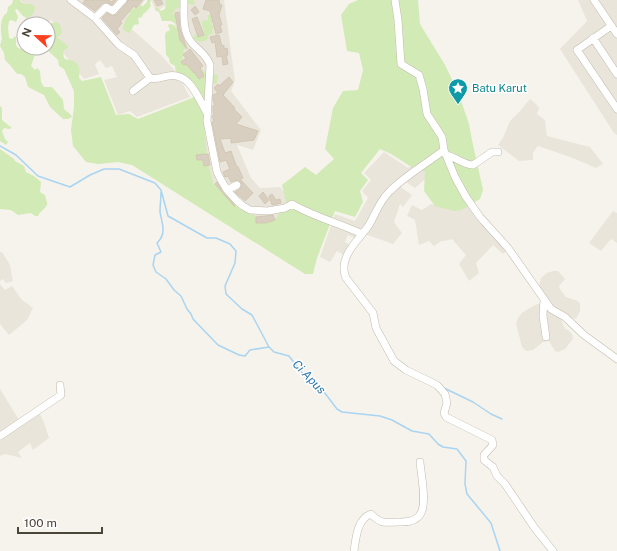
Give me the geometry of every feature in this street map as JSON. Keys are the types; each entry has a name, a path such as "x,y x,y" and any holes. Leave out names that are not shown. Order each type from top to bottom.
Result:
{"street":[{"path":"71,0 95,18 118,45 134,55 150,78 156,79 168,76 181,77 190,84 207,113"},
{"path":"95,18 106,7 113,11 123,0"},
{"path":"184,0 188,38 205,56 210,66 207,113 208,121 217,172 227,190 243,206 250,210 268,212 285,208 292,204 308,213 362,234"},
{"path":"396,0 401,64 418,75 423,90 427,114 442,137 445,153 455,177 466,197 480,217 508,248 544,300 555,312 569,320 584,335 617,359"},
{"path":"594,0 617,34"},
{"path":"611,26 577,50 617,109"},
{"path":"593,38 617,74"},
{"path":"133,91 150,78"},
{"path":"445,153 472,165 492,152 498,152"},
{"path":"445,153 411,173 390,190 380,203 369,224 348,254 344,263 343,272 373,313 376,328 394,361 406,370 441,388 445,394 447,403 444,415 446,417 492,440 493,445 484,455 484,460 493,467 497,476 505,484 534,527 553,551"},
{"path":"227,190 237,185"},
{"path":"544,300 543,316 546,337"},
{"path":"1,433 61,394 60,385"},
{"path":"354,551 360,522 365,516 371,514 378,521 382,522 413,521 419,516 423,509 423,488 420,462"}],"shaded area":[{"path":"20,0 145,0 126,24 161,55 176,72 190,97 137,117 130,111 118,115 104,80 117,77 112,66 106,68 100,60 95,64 99,74 84,79 61,50 59,38 61,28 56,24 56,16 26,16 30,9"},
{"path":"151,0 169,0 170,2 156,12"},
{"path":"188,0 224,0 235,81 231,91 261,130 253,150 237,145 251,178 260,188 280,187 291,200 283,221 253,228 212,186 196,150 207,134 210,76 179,63 183,57 178,41 172,7 187,4"},
{"path":"578,0 617,0 617,135 614,133 560,49 587,21"},
{"path":"530,99 539,108 537,114 545,120 547,136 590,147 603,164 596,168 538,146 533,153 533,160 519,161 498,145 503,138 510,121"},
{"path":"384,152 408,168 419,160 432,173 415,188 406,182 401,183 402,188 412,195 403,207 400,204 394,222 402,233 393,244 365,234 360,241 348,235 345,242 349,244 352,252 344,255 337,251 330,262 320,257 335,214 355,221 368,198 362,191 371,180 364,173"},
{"path":"469,201 472,212 479,223 491,229 509,248 503,254 493,245 476,263 479,273 469,281 459,264 466,255 452,239 441,241 434,246 429,241 419,245 415,220 407,216 412,205 422,210 431,204 459,209"},
{"path":"613,211 617,213 617,243 611,239 601,251 589,243"},
{"path":"0,252 2,252 10,265 13,281 6,283 3,279 0,281"},
{"path":"558,271 565,279 559,286 566,297 578,301 580,304 580,311 576,319 557,313 565,329 572,334 573,339 565,349 558,352 555,351 549,341 543,342 533,350 526,351 522,347 516,323 522,313 538,304 544,305 539,287 541,278 547,273"},
{"path":"0,284 5,290 12,286 22,300 33,308 27,320 9,335 0,324"},
{"path":"0,389 19,420 39,413 49,438 33,450 30,443 18,452 22,458 5,454 0,456"}],"green space":[{"path":"13,0 20,0 25,4 32,4 35,7 33,14 30,16 23,16 17,9 15,10 18,16 16,16 16,22 11,20 9,21 9,38 12,39 15,36 16,38 16,56 35,56 31,66 35,70 37,68 40,71 41,82 44,87 52,87 63,100 64,109 72,117 63,119 50,107 44,95 28,87 25,77 21,74 17,74 5,60 4,53 0,46 2,38 1,24 3,17 7,13 8,7 12,4"},
{"path":"147,0 151,0 151,6 142,17 138,18 139,24 134,25 129,33 123,30 130,11 140,5 143,6"},
{"path":"166,0 193,0 195,3 193,5 189,4 186,7 180,3 180,7 173,13 176,15 178,23 176,24 171,21 162,21 159,12 155,9 156,7 161,11 165,9"},
{"path":"358,0 418,0 420,24 445,65 458,92 469,124 483,190 480,199 461,210 454,211 435,206 424,191 425,172 419,168 413,168 380,149 361,173 368,180 360,191 363,202 355,217 335,211 317,258 313,274 305,274 132,165 118,162 98,164 86,162 73,146 71,130 74,107 74,91 64,69 59,66 58,60 54,56 56,56 56,22 60,24 62,32 58,38 68,46 68,48 64,50 64,57 65,59 78,64 79,78 82,81 101,77 116,115 129,114 138,119 192,98 196,95 176,73 175,66 170,63 169,58 166,55 165,35 166,32 170,30 168,25 174,25 176,28 178,27 180,32 179,36 187,47 183,51 184,53 182,60 202,69 207,75 211,76 216,74 218,76 217,83 211,84 205,133 207,158 213,183 231,200 257,217 276,219 286,202 282,185 305,167 316,175 334,159 325,149 333,108 343,91 358,90 363,70 359,53 347,51 341,15 349,4"},
{"path":"208,15 211,15 211,19 219,16 222,19 214,23 212,22 211,24 214,27 212,30 213,33 208,36 207,40 200,42 194,39 194,34 198,37 202,36 204,30 202,21 208,21"},
{"path":"0,106 2,108 2,120 12,128 4,128 2,131 8,142 6,145 0,141"},
{"path":"0,149 24,166 26,172 41,182 40,192 45,195 47,204 38,216 31,213 18,215 11,210 0,209"}],"building":[{"path":"85,0 109,0 111,2 116,0 112,5 106,2 103,3 95,11 83,3"},
{"path":"128,0 143,0 136,8 134,6 120,22 122,23 117,29 120,32 117,35 102,18 107,13 112,16 116,15"},
{"path":"154,0 161,0 163,4 157,6"},
{"path":"206,0 219,0 220,5 222,5 219,15 222,25 220,25 222,32 216,34 210,11 203,9"},
{"path":"195,6 199,12 195,15 191,10"},
{"path":"179,12 180,29 187,49 180,40 175,13"},
{"path":"197,17 204,35 198,37 192,19"},
{"path":"219,35 222,46 224,45 224,49 227,48 228,55 226,55 228,64 223,65 222,56 217,57 215,42 212,43 210,37"},
{"path":"190,49 203,66 200,68 204,76 199,79 186,64 184,65 181,62 186,58 183,55"},
{"path":"229,77 233,82 223,95 242,117 236,124 258,131 254,140 231,143 231,138 220,139 225,153 231,151 243,178 240,179 253,193 245,201 235,192 241,188 241,182 237,180 231,182 228,176 225,177 223,172 230,169 226,160 220,162 212,122 214,121 212,116 214,115 213,106 215,105 213,95 218,93 214,88 218,84 219,86"},
{"path":"208,154 210,165 204,166 203,160 197,160 196,155"},
{"path":"217,182 223,193 235,206 234,206 215,184"},
{"path":"263,192 269,200 265,204 259,196"},
{"path":"272,194 276,200 280,199 281,203 272,205 269,196"},
{"path":"273,215 275,220 266,223 256,223 256,217"}],"waterway":[{"name":"Ci Apus","path":"0,146 16,155 38,176 70,187 90,175 104,169 119,169 155,183 161,190 168,216 207,238 216,238 230,244 236,251 235,263 225,286 226,294 242,309 252,315 269,347 274,352 289,356 306,378 321,388 337,409 342,412 380,416 392,420 412,431 429,434 438,444 443,447 457,449 466,461 465,484 467,494 491,523 500,551"},
{"path":"161,192 160,212 163,232 157,243 161,252 155,255 153,265 156,272 166,279 174,290 181,296 193,319 218,345 239,355 245,356 250,350 269,347"},
{"path":"444,388 473,402 491,414 502,419"}],"place":[{"name":"Batu Karut","path":"458,105"}]}
